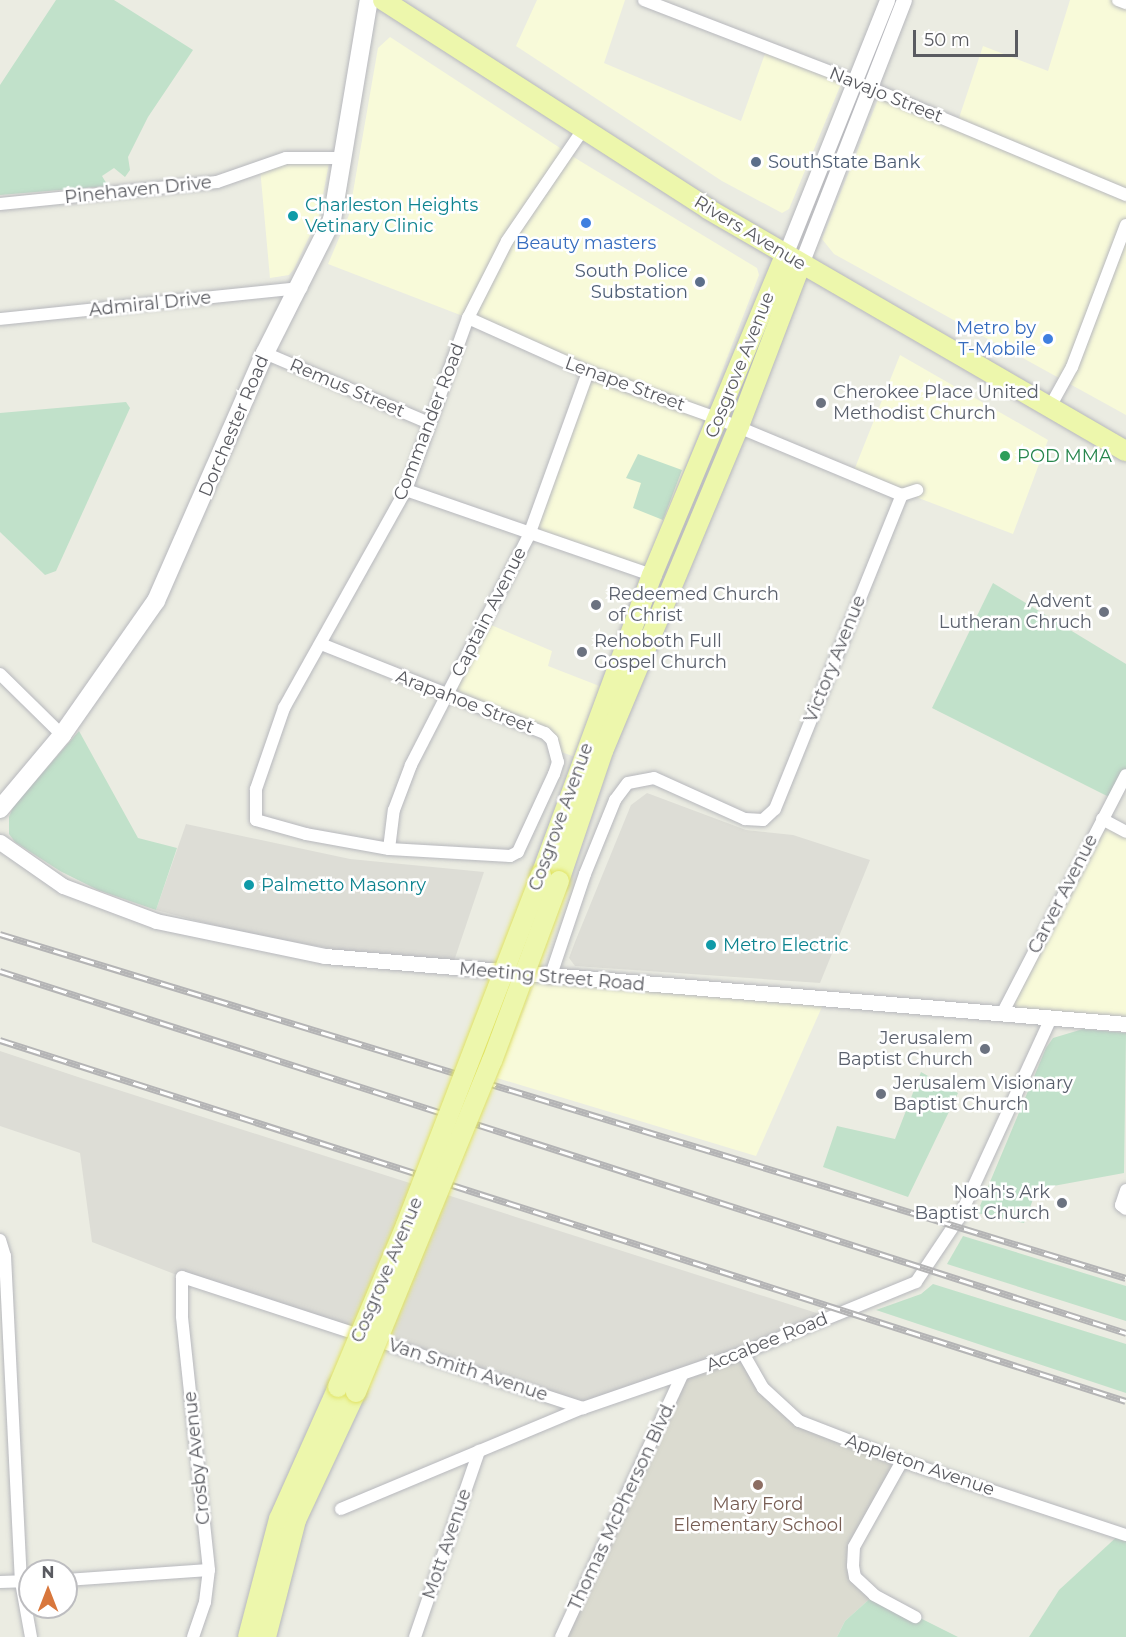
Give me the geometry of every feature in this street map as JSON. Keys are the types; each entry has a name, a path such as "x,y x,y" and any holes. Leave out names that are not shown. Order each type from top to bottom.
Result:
{"main road":[{"name":"Dorchester Road","path":"0,809 62,735 156,601 265,353 301,288 332,220 345,158 369,0"},
{"name":"Rivers Avenue","path":"383,0 582,131 793,260 1051,405 1126,451"},
{"name":"Cosgrove Avenue","path":"266,1637 296,1520 347,1389 492,1061 550,878 652,575 719,418 793,260"},
{"name":"Cosgrove Avenue","path":"550,878 739,426 793,260"},
{"name":"Cosgrove Avenue","path":"248,1637 279,1519 347,1389"}],"street":[{"name":"Navajo Street","path":"644,0 863,85 1126,195"},
{"name":"Cosgrove Avenue","path":"863,85 887,0"},
{"name":"Cosgrove Avenue","path":"793,260 863,85 904,0"},
{"path":"1118,0 1126,3"},
{"name":"Commander Road","path":"389,849 256,820 256,789 284,708 406,490 468,318 507,241 582,131"},
{"name":"Pinehaven Drive","path":"0,204 217,182 286,158 345,158"},
{"path":"1051,405 1072,367 1126,225"},
{"name":"Admiral Drive","path":"0,319 301,288"},
{"name":"Lenape Street","path":"468,318 588,372 719,418 902,495"},
{"name":"Remus Street","path":"265,353 429,423"},
{"name":"Captain Avenue","path":"389,849 394,810 428,726 446,696 529,535 588,372"},
{"path":"406,490 529,535 652,575"},
{"path":"902,495 917,490"},
{"name":"Victory Avenue","path":"550,978 589,863 615,800 628,783 654,778 745,819 764,820 775,809 902,495"},
{"name":"Arapahoe Street","path":"321,644 446,696 545,733 552,740 558,762 554,774 524,846 510,856 389,849"},
{"path":"0,674 62,735"},
{"name":"Carver Avenue","path":"1002,1014 1126,775"},
{"path":"1102,819 1126,832"},
{"name":"Meeting Street Road","path":"0,842 63,886 156,921 325,956 550,978 1126,1024"},
{"name":"Accabee Road","path":"341,1509 583,1408 743,1353 880,1299 916,1282 928,1269 959,1218 1051,1018"},
{"path":"1124,1207 1126,1191"},
{"path":"0,1240 5,1256 25,1559"},
{"name":"Van Smith Avenue","path":"182,1277 583,1408"},
{"name":"Crosby Avenue","path":"182,1277 182,1316 209,1570 205,1602 192,1637"},
{"name":"Appleton Avenue","path":"743,1353 764,1388 799,1421 902,1461 1126,1535"},
{"name":"Thomas McPherson Blvd.","path":"561,1637 682,1375"},
{"name":"Mott Avenue","path":"415,1637 479,1451"},
{"path":"902,1461 854,1547 853,1566 855,1577 874,1595 915,1617"},
{"path":"78,1580 209,1570"},
{"path":"0,1582 18,1582"},
{"path":"29,1619 31,1637"}],"shaded area":[{"path":"56,0 114,0 193,50 148,117 128,157 130,170 125,177 114,168 102,176 108,186 0,195 0,85"},
{"path":"537,0 625,0 604,63 741,121 767,48 844,77 789,209 782,213 722,181 516,46"},
{"path":"1070,0 1114,0 1126,5 1126,415 834,254 822,239 881,92 957,124 983,46 1048,71"},
{"path":"390,37 580,161 757,268 759,275 646,569 529,535 588,372 468,318 328,264 349,215 378,48"},
{"path":"330,158 319,216 294,269 289,275 270,278 260,168"},
{"path":"900,355 1048,440 1013,534 853,473"},
{"path":"126,402 130,408 56,571 45,575 0,532 0,413"},
{"path":"638,454 682,470 663,520 633,508 641,483 626,478"},
{"path":"993,583 1126,664 1126,775 1113,799 932,708"},
{"path":"484,622 552,651 548,666 602,687 575,757 556,750 552,740 446,696"},
{"path":"79,731 138,838 177,848 156,910 98,890 60,871 15,842 9,834 9,817 13,807"},
{"path":"647,793 746,830 793,835 870,860 820,983 575,966 569,958 631,805"},
{"path":"1102,819 1126,832 1126,1024 1002,1014"},
{"path":"186,824 350,859 484,872 454,961 358,953 247,934 156,910"},
{"path":"538,976 825,1000 756,1156 497,1078"},
{"path":"1083,1029 1126,1033 1124,1173 1037,1189 1024,1223 977,1213 1046,1048 1053,1038"},
{"path":"0,1051 829,1317 583,1408 182,1277 92,1242 80,1153 0,1126"},
{"path":"921,1072 958,1093 908,1197 823,1167 837,1126 895,1139"},
{"path":"963,1236 1126,1286 1126,1321 947,1264"},
{"path":"933,1284 1126,1344 1126,1393 876,1310 921,1294"},
{"name":"Mary Ford Elementary School","path":"743,1353 762,1389 799,1423 897,1459 853,1566 874,1595 845,1621 837,1637 561,1637 682,1375"},
{"path":"1121,1533 1126,1535 1126,1637 1029,1637 1059,1590"},
{"path":"874,1595 958,1637 837,1637 845,1621"}],"railway":[{"path":"0,934 1126,1278"},
{"path":"0,971 1126,1333"},
{"path":"0,1040 1126,1401"}],"place":[{"name":"SouthState Bank","path":"756,162"},
{"name":"Charleston Heights Vetinary Clinic","path":"293,216"},
{"name":"Beauty masters","path":"586,223"},
{"name":"South Police Substation","path":"700,282"},
{"name":"Metro by T-Mobile","path":"1048,339"},
{"name":"Cherokee Place United Methodist Church","path":"821,403"},
{"name":"POD MMA","path":"1005,456"},
{"name":"Redeemed Church of Christ","path":"596,605"},
{"name":"Advent Lutheran Chruch","path":"1104,612"},
{"name":"Rehoboth Full Gospel Church","path":"582,652"},
{"name":"Palmetto Masonry","path":"249,885"},
{"name":"Metro Electric","path":"711,945"},
{"name":"Jerusalem Baptist Church","path":"985,1049"},
{"name":"Jerusalem Visionary Baptist Church","path":"881,1094"},
{"name":"Noah's Ark Baptist Church","path":"1062,1203"},
{"name":"Mary Ford Elementary School","path":"758,1485"}]}
